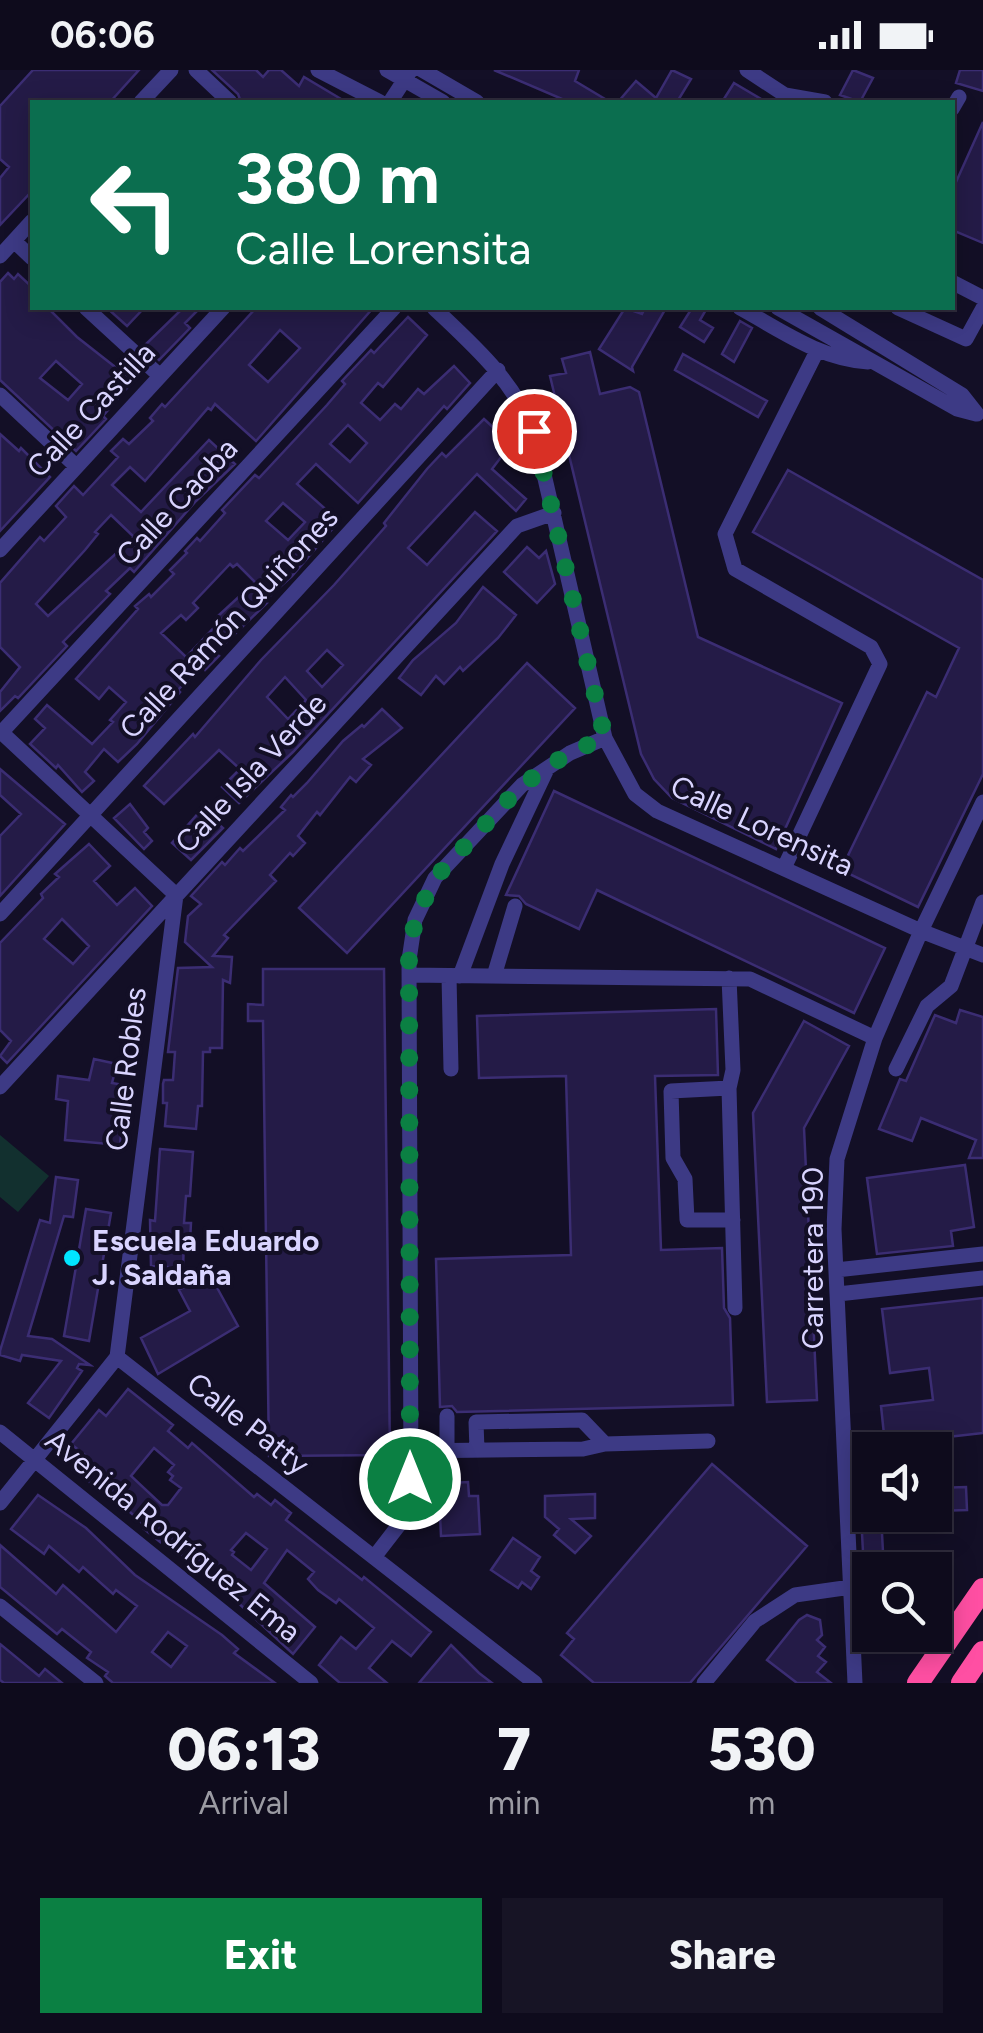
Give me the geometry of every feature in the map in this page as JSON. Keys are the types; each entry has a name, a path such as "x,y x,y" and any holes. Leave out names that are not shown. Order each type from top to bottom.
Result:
{"highway":[{"path":"918,1683 983,1589"},
{"path":"962,1683 983,1652"}],"street":[{"path":"144,100 171,70"},
{"path":"196,70 228,100"},
{"path":"318,70 376,100"},
{"path":"387,70 408,75 441,100"},
{"path":"422,70 473,100"},
{"path":"746,70 782,99"},
{"path":"391,100 408,75"},
{"path":"0,256 30,222"},
{"path":"14,240 30,256"},
{"path":"955,284 981,300"},
{"path":"955,293 981,300"},
{"path":"902,310 966,339 981,300"},
{"path":"88,310 160,376"},
{"name":"Calle Castilla","path":"0,550 221,310"},
{"name":"Calle Caoba","path":"1,733 392,310"},
{"name":"Calle Lorensita","path":"436,310 498,370 520,398 534,431 605,738 636,794 657,811 983,955"},
{"path":"744,310 818,352 847,361 873,363"},
{"path":"781,310 957,409 979,416"},
{"path":"823,310 962,395 979,416"},
{"path":"836,342 853,310"},
{"path":"784,868 880,664 871,647 735,570 725,534 818,352"},
{"name":"Calle Ramón Quiñones","path":"0,914 498,370"},
{"path":"0,395 76,466"},
{"name":"Calle Isla Verde","path":"0,1086 517,526 554,514"},
{"path":"1,733 176,896"},
{"path":"374,1556 399,1525 410,1479 409,975 415,920 435,878 522,785 570,752 605,738"},
{"path":"451,1070 455,976 547,769"},
{"name":"Carretera 190","path":"855,1683 834,1228 837,1159 875,1038 921,930 983,802"},
{"name":"Calle Robles","path":"117,1357 176,896"},
{"path":"896,1069 926,1006 951,986 983,902"},
{"path":"494,976 515,906"},
{"path":"409,975 750,979 875,1038"},
{"path":"729,978 735,1308"},
{"path":"729,1088 671,1090 673,1158 685,1179 687,1220 733,1220"},
{"path":"836,1270 983,1254 980,1278 838,1294"},
{"path":"0,1503 117,1357"},
{"name":"Calle Patty","path":"117,1357 534,1683"},
{"path":"447,1416 447,1451"},
{"path":"477,1450 476,1422 582,1420 605,1444"},
{"name":"Avenida Rodríguez Ema","path":"0,1432 311,1683"},
{"path":"410,1452 583,1449 605,1444 708,1441"},
{"path":"704,1683 755,1621 795,1595 851,1587"},
{"path":"0,1606 96,1683"}],"green space":[{"path":"0,1135 49,1176 18,1212 0,1197"}],"building":[{"path":"33,70 139,70 112,100 30,100 30,193 0,225 0,178 9,167 0,159 0,106"},
{"path":"212,70 256,70 263,77 269,70 281,70 299,86 304,77 343,100 240,100"},
{"path":"494,70 579,70 575,81 607,100 564,100"},
{"path":"672,70 691,79 678,100 620,100 636,81 656,98"},
{"path":"853,70 873,78 861,100 840,95"},
{"path":"960,70 983,70 983,91 956,83"},
{"path":"734,83 763,100 723,100"},
{"path":"983,122 983,243 955,231 955,184"},
{"path":"8,273 14,279 18,274 30,285 30,310 50,310 133,381 103,416 106,419 76,451 0,380 0,282","holes":["56,361 82,384 68,400 40,378"]},
{"path":"109,310 142,310 127,326"},
{"path":"181,310 198,310 185,323 190,328 159,360 144,346"},
{"path":"254,310 371,310 256,441 215,404 145,481 130,467 112,485 141,512 209,440 235,464 196,501 134,572 130,568 106,591 110,594 63,642 67,646 18,698 15,696 0,711 0,692 20,667 0,647 0,583 40,537 44,541 66,517 56,506 74,486 83,495 118,457 111,451 123,439 129,444 153,421 150,418 162,404 165,407","holes":["280,330 300,348 268,382 249,365","111,515 134,537 48,616 36,604"]},
{"path":"624,310 642,314 644,310 665,310 633,371 599,349"},
{"path":"691,310 706,310 700,320 713,328 704,342 680,327"},
{"path":"408,317 427,335 383,387 378,383 361,403 380,420 395,404 401,409 418,389 424,394 454,366 470,383 447,409 444,406 358,503 316,464 297,484 339,521 292,576 264,601 267,603 215,653 219,656 205,670 201,666 178,690 137,744 118,762 104,749 85,772 94,781 82,792 58,765 56,768 30,744 45,728 35,719 47,705 92,744 113,722 110,720 126,702 109,687 99,699 76,679 138,609 135,606 149,594 151,597 174,574 170,570 225,513 222,510 255,475 259,478 345,384 342,381 371,350 374,353","holes":["348,425 367,443 350,462 330,444","283,503 305,522 288,540 266,521","230,564 237,564 255,582 218,616 222,619 186,657 161,633 181,615 186,620 198,608 193,603"]},
{"path":"740,321 752,328 734,362 722,354"},
{"path":"590,352 600,394 630,387 639,392 698,637 842,703 776,849 672,798 654,779 641,754 550,376 566,373 562,359"},
{"path":"683,354 767,401 758,417 675,370"},
{"path":"484,419 511,444 492,469 526,499 516,511 477,474 408,548 427,565 475,512 497,531 293,752 239,803 222,787 240,769 219,750 164,804 144,786 193,734 195,737 261,660 334,585 386,526 384,523 427,469 442,453 446,457","holes":["327,650 343,665 322,687 307,671","285,677 306,700 288,719 267,697"]},
{"path":"0,434 19,451 21,448 50,477 0,531"},
{"path":"788,470 983,580 983,774 918,907 841,870 927,692 936,697 959,648 753,532"},
{"path":"527,547 539,558 546,551 555,584 537,603 504,572"},
{"path":"483,587 516,615 463,671 460,667 444,684 436,676 421,695 399,678 413,660 456,623"},
{"path":"527,663 575,708 347,953 299,908"},
{"path":"382,709 402,728 363,759 371,765 356,782 350,777 320,815 317,812 298,836 305,843 270,875 276,881 224,935 228,938 213,956 232,957 230,983 223,980 222,1048 203,1052 202,1106 198,1106 196,1129 165,1126 167,1103 163,1103 163,1084 164,1080 173,1080 175,1052 168,1052 178,968 212,967 185,942 188,916 201,904 191,896 222,862 225,865 240,848 243,851 285,810 281,807 291,795 307,783 343,741"},
{"path":"0,769 65,824 0,896 0,836 21,814 0,795"},
{"path":"554,791 885,948 854,1013 597,890 579,929 526,904 519,896 506,895"},
{"path":"130,804 148,828 144,832 152,841 144,849 114,818"},
{"path":"202,809 223,828 191,860 172,843"},
{"path":"89,844 110,866 94,881 117,905 135,888 152,906 7,1063 0,1056 11,1041 0,1030 0,943 43,898 41,894 59,877 55,874","holes":["62,919 89,946 73,964 44,939"]},
{"path":"263,969 384,969 390,1455 269,1456 263,1021 248,1021 248,1004 263,1005"},
{"path":"716,1009 718,1075 655,1076 661,1250 722,1248 724,1308 730,1318 733,1405 457,1412 452,1406 440,1407 436,1259 571,1255 566,1076 479,1078 477,1016"},
{"path":"960,1010 983,1017 983,1158 969,1158 976,1140 921,1118 912,1141 879,1129 900,1079 906,1081 935,1015 956,1023"},
{"path":"804,1021 849,1046 804,1128 817,1400 767,1402 753,1113"},
{"path":"94,1059 117,1064 112,1083 118,1084 114,1121 122,1122 120,1145 65,1140 68,1101 56,1099 58,1076 89,1080"},
{"path":"160,1149 193,1152 184,1223 191,1223 190,1242 184,1241 183,1268 151,1266 150,1220 155,1221"},
{"path":"965,1165 974,1227 951,1231 953,1246 877,1254 867,1178"},
{"path":"56,1177 78,1180 73,1217 64,1216 28,1336 52,1339 90,1365 79,1364 77,1368 82,1371 49,1418 28,1403 61,1361 22,1355 20,1361 0,1355 0,1351 40,1220 50,1223"},
{"path":"86,1209 111,1213 89,1341 64,1336"},
{"path":"209,1273 238,1326 158,1374 141,1338 190,1311 179,1290"},
{"path":"983,1298 983,1433 952,1436 952,1432 884,1432 881,1406 933,1400 929,1368 890,1373 882,1309"},
{"path":"128,1389 173,1425 168,1431 188,1448 192,1443 254,1497 257,1494 271,1505 275,1500 291,1513 286,1520 431,1632 411,1656 392,1641 369,1668 387,1683 340,1683 319,1665 341,1637 356,1649 374,1628 339,1599 336,1603 318,1590 308,1579 314,1572 287,1550 264,1583 315,1627 293,1654 217,1583 73,1470 85,1455 71,1444 99,1410 106,1416","holes":["154,1448 174,1465 168,1472 173,1476 170,1480 181,1488 168,1505 162,1505 131,1476","246,1533 267,1549 251,1570 231,1550"]},
{"path":"712,1464 807,1546 690,1683 594,1683 561,1655 574,1639 567,1633"},
{"path":"468,1482 469,1496 478,1496 480,1534 441,1536 439,1494 452,1493 451,1483"},
{"path":"952,1487 966,1487 967,1510 952,1510"},
{"path":"595,1494 595,1518 571,1519 591,1536 575,1553 554,1535 559,1529 545,1517 545,1496"},
{"path":"38,1495 86,1528 135,1575 222,1635 238,1649 234,1653 275,1683 113,1683 105,1676 108,1672 87,1658 91,1652 62,1629 57,1634 0,1587 0,1545 56,1594 63,1585 116,1632 137,1606 116,1590 113,1594 83,1567 79,1572 49,1546 44,1554 11,1529","holes":["168,1632 187,1646 171,1667 152,1652"]},
{"path":"862,1532 882,1532 883,1552 863,1552"},
{"path":"513,1538 540,1557 531,1571 539,1577 531,1589 522,1582 518,1588 491,1570"},
{"path":"807,1615 820,1620 822,1635 817,1640 825,1647 818,1656 826,1662 817,1672 831,1683 797,1683 767,1660"},
{"path":"0,1644 39,1676 45,1669 62,1683 4,1683 0,1680"},
{"path":"451,1645 479,1673 492,1683 419,1683"}],"place":[{"name":"Escuela Eduardo J. Saldaña","path":"72,1258"}],"route":[{"path":"410,1479 409,960 415,920 435,878 522,785 570,752 605,738 534,431"}]}
